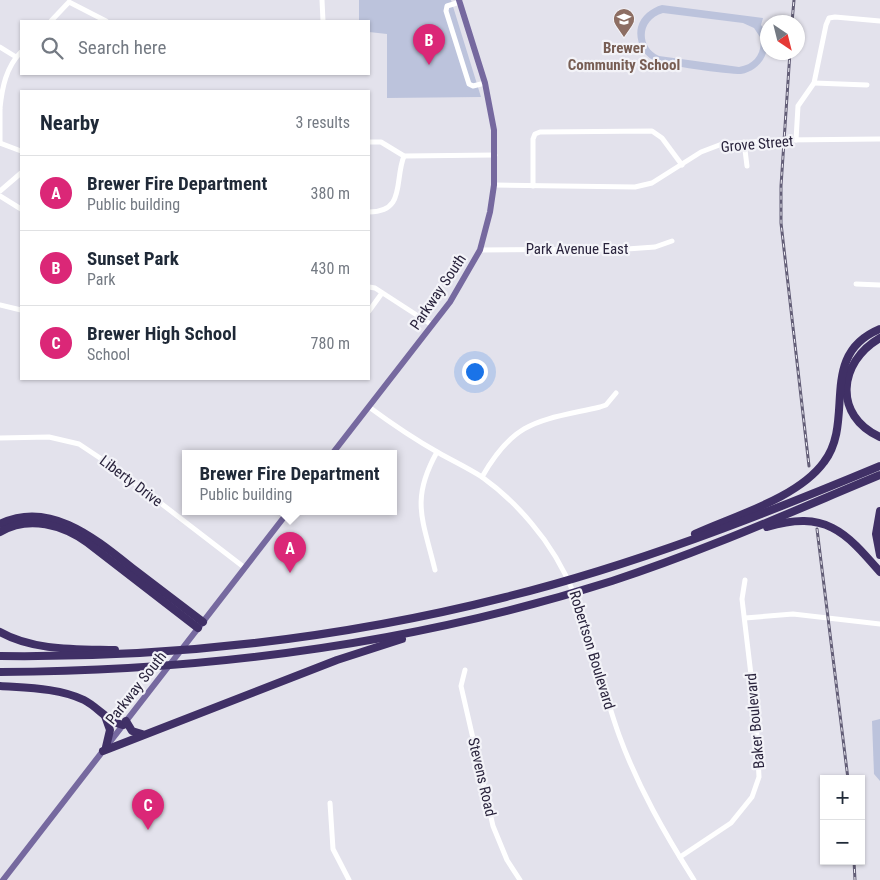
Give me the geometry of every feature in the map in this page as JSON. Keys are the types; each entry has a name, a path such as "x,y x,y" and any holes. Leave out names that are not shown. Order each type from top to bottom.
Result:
{"highway":[{"path":"638,558 779,497 815,472 828,457 836,438 840,382 845,363 860,342 880,329"},
{"path":"878,339 863,350 854,362 846,390 857,420 866,429 880,437"},
{"path":"0,656 159,653 264,643 386,624 523,593 638,558 750,518 880,466"},
{"path":"104,749 354,654 613,580 725,540 880,476"},
{"path":"880,511 876,534 880,555"},
{"path":"0,524 31,516 52,519 74,526 99,542 200,625"},
{"path":"0,532 14,526 31,523 51,526 72,533 200,625"},
{"path":"725,540 784,523 819,523 837,530 849,538 880,572"},
{"path":"0,672 120,669 248,659 349,644 474,619"},
{"path":"0,632 20,641 40,645 159,653"},
{"path":"0,686 65,693 83,700 114,722 125,723 134,732 147,734"},
{"path":"102,712 109,724 109,736 104,749"}],"main road":[{"name":"Parkway South","path":"335,450 432,325 460,285 480,250 490,212 494,185 495,155 485,83 459,1"},
{"name":"Parkway South","path":"3,880 286,515"}],"street":[{"path":"322,0 323,20"},
{"path":"459,1 447,6 446,11 463,66 470,86 485,83"},
{"path":"52,20 69,2 104,20"},
{"path":"796,140 798,106 814,84 826,25 830,18 880,21"},
{"path":"0,47 16,57"},
{"path":"20,53 16,57 2,90 0,109 0,143 20,151"},
{"path":"814,84 867,85"},
{"path":"533,186 533,139 535,134 540,132 652,131 662,138 682,165"},
{"name":"Grove Street","path":"494,185 635,187 652,183 701,152 722,144 796,140 880,139"},
{"path":"370,142 381,142 404,156 495,155"},
{"path":"744,142 747,166"},
{"path":"370,212 388,209 396,201 399,168 404,156"},
{"path":"0,191 20,174"},
{"path":"0,196 20,208"},
{"name":"Park Avenue East","path":"480,250 627,249 655,247 672,241"},
{"path":"856,284 880,285"},
{"path":"370,288 375,288 432,325"},
{"path":"370,310 382,293"},
{"path":"0,305 20,310"},
{"path":"482,477 499,449 519,431 542,421 606,405 616,393"},
{"name":"Robertson Boulevard","path":"369,407 398,428 482,477 530,522 562,566 580,606 623,745 649,804 694,880"},
{"name":"Liberty Drive","path":"0,438 49,437 79,444 115,468 245,568"},
{"path":"435,570 422,513 420,493 425,474 437,452"},
{"name":"Baker Boulevard","path":"680,857 731,823 752,796 759,776 760,755 742,599 745,580"},
{"path":"745,618 793,614 880,624"},
{"name":"Stevens Road","path":"465,670 461,686 493,826 507,860 520,880"},
{"path":"330,803 333,849 349,880"}],"shaded area":[{"path":"359,0 451,0 481,97 387,98 387,34 370,32 370,20 359,20"},
{"path":"662,5 760,18 760,37 754,28 743,23 663,13 650,21 645,33 645,40 648,46 652,52 659,56 739,67 753,61 757,57 760,48 760,60 762,60 749,72 741,74 682,67 653,60 640,46 637,32 639,23 650,10"},
{"path":"880,719 880,781 874,774 872,721"}],"railway":[{"path":"793,15 794,0"},
{"path":"789,60 781,186 781,223 809,466"},
{"path":"817,529 848,775"},
{"path":"854,865 855,880"}],"place":[{"name":"Brewer Community School","path":"624,38"},
{"name":"Sunset Park","path":"429,65"},
{"name":"Brewer Fire Department","path":"290,573"},
{"name":"Brewer High School","path":"148,830"}]}
